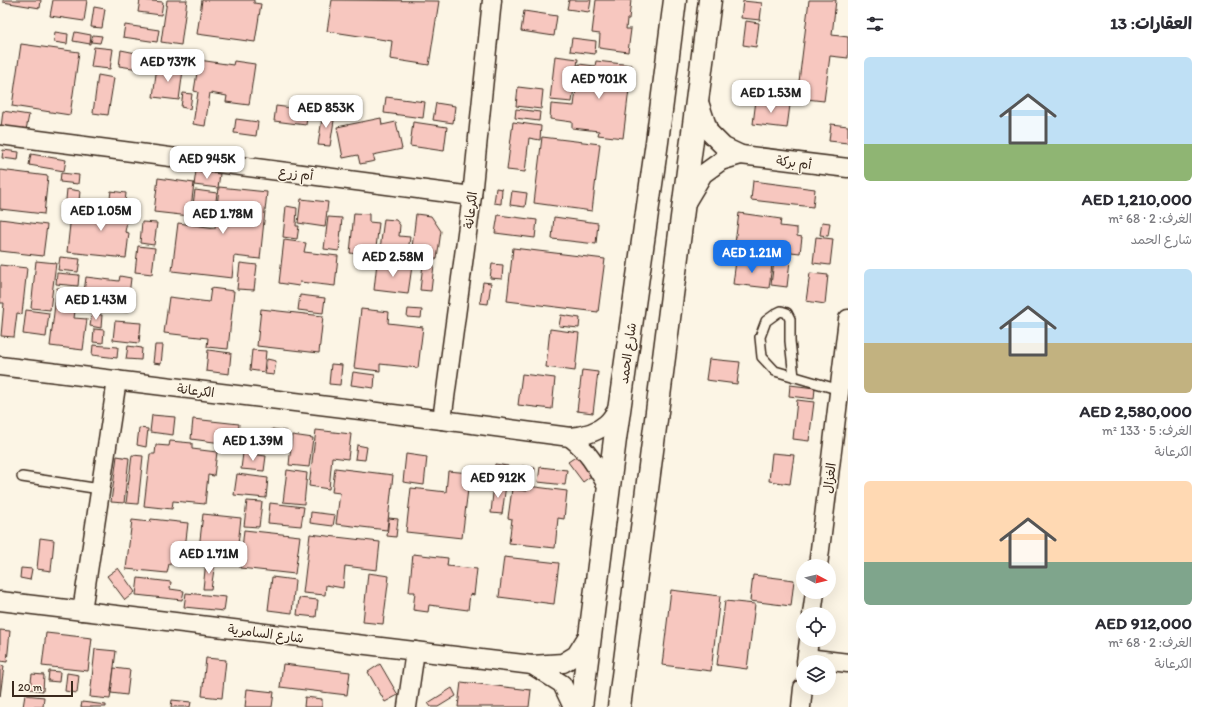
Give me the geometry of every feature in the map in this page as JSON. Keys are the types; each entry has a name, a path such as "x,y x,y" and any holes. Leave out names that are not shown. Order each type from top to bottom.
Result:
{"street":[{"name":"الكرعانة","path":"442,420 472,196 492,0"},
{"name":"شارع الحمد","path":"581,707 608,489 657,142 675,0"},
{"path":"619,707 710,0"},
{"name":"أم بركة","path":"698,97 709,132 724,147 741,156"},
{"name":"أم زرع","path":"0,135 472,196"},
{"name":"أم بركة","path":"684,206 703,174 721,161 741,156 848,168"},
{"name":"الغزال","path":"819,559 848,319"},
{"name":"الكرعانة","path":"0,366 570,437 582,436 595,432 607,424 620,405"},
{"path":"82,611 117,380"},
{"path":"570,437 581,446 594,462 608,489"},
{"name":"شارع السامرية","path":"0,601 532,665 563,663 576,655 591,630"},
{"path":"407,707 415,651"},
{"path":"836,662 848,663"},
{"name":"شارع السامرية","path":"532,665 562,684 573,707"},
{"path":"801,707 802,695"}],"lane":[{"path":"794,377 790,341 790,319 787,313 781,311 766,321 760,337 762,357 775,371 794,377 840,390"},
{"path":"22,477 100,489"}],"building":[{"path":"3,0 41,0 40,8 3,2"},
{"path":"53,0 87,0 84,21 50,16"},
{"path":"140,0 163,2 161,15 138,12"},
{"path":"167,0 187,0 181,45 161,42"},
{"path":"202,0 254,0 254,3 261,4 255,42 197,34"},
{"path":"332,0 439,1 429,65 390,59 392,41 327,31"},
{"path":"569,0 591,0 589,12 567,9"},
{"path":"596,0 631,0 629,19 627,19 626,29 631,29 628,52 599,48 600,34 592,33"},
{"path":"809,0 836,0 832,35 848,37 848,58 830,56 824,101 797,98"},
{"path":"743,1 762,3 760,20 741,18"},
{"path":"94,7 105,9 102,28 91,27"},
{"path":"524,11 557,16 554,36 521,31"},
{"path":"746,21 759,23 756,47 743,45"},
{"path":"125,25 159,30 157,42 123,37"},
{"path":"55,32 68,34 67,44 54,42"},
{"path":"75,32 91,35 90,44 73,41"},
{"path":"93,35 102,36 100,43 91,42"},
{"path":"572,38 596,41 595,54 570,51"},
{"path":"21,44 79,52 70,115 12,106"},
{"path":"94,47 113,49 110,69 91,67"},
{"path":"121,50 141,54 139,69 119,66"},
{"path":"555,56 578,59 572,102 550,100"},
{"path":"199,60 233,65 234,61 255,64 249,105 226,102 227,96 210,93 205,126 193,124 198,92 194,91"},
{"path":"596,61 632,65 623,138 598,135 599,131 572,128 572,122 550,119 551,104 574,106 579,64 595,66"},
{"path":"157,66 183,70 179,100 153,97"},
{"path":"98,75 114,78 108,115 93,113"},
{"path":"518,87 543,90 541,109 516,106"},
{"path":"183,93 192,94 190,109 181,107"},
{"path":"386,97 425,102 423,118 384,113"},
{"path":"756,100 790,105 787,128 753,124"},
{"path":"436,103 455,106 453,123 433,120"},
{"path":"276,106 308,110 306,125 274,121"},
{"path":"516,109 540,112 539,121 515,118"},
{"path":"3,111 29,115 26,130 1,127"},
{"path":"323,112 335,114 330,146 318,145"},
{"path":"381,118 382,125 396,122 402,149 373,155 375,161 360,164 358,155 343,158 337,127"},
{"path":"236,119 258,122 256,136 234,133"},
{"path":"413,122 447,127 444,151 410,146"},
{"path":"513,122 541,126 540,140 529,138 525,172 507,170"},
{"path":"831,124 848,126 848,143 829,141"},
{"path":"542,137 600,144 592,211 534,203"},
{"path":"3,150 19,152 18,160 2,158"},
{"path":"31,154 66,160 64,171 29,165"},
{"path":"0,170 48,176 44,214 0,209"},
{"path":"196,171 220,174 218,188 194,185"},
{"path":"61,173 79,175 78,184 60,182"},
{"path":"158,178 194,183 190,216 154,212"},
{"path":"753,181 815,189 813,207 751,200"},
{"path":"219,187 267,192 260,259 234,256 232,278 172,271 178,223 215,228"},
{"path":"496,188 502,189 501,204 494,203"},
{"path":"67,189 80,191 78,211 65,210"},
{"path":"195,190 217,193 213,223 191,220"},
{"path":"111,191 126,193 123,221 127,221 125,232 129,233 126,258 67,252 71,215 107,219"},
{"path":"512,191 527,193 525,207 510,205"},
{"path":"301,199 328,202 325,227 298,223"},
{"path":"286,206 297,208 296,226 299,226 297,239 283,237"},
{"path":"354,213 369,214 369,222 379,223 375,256 350,253"},
{"path":"739,213 781,219 780,226 797,228 797,236 802,237 800,253 791,252 787,287 771,285 774,261 737,257 738,244 735,243"},
{"path":"416,214 431,216 441,231 437,259 411,256"},
{"path":"498,215 537,220 535,238 495,233"},
{"path":"328,217 342,218 339,251 324,249"},
{"path":"554,217 598,223 596,244 552,239"},
{"path":"0,219 47,225 43,256 0,251"},
{"path":"384,219 396,220 400,225 399,236 410,237 407,260 379,257"},
{"path":"142,222 157,223 154,245 140,243"},
{"path":"822,222 830,223 828,236 820,235"},
{"path":"816,237 833,239 830,265 813,263"},
{"path":"284,240 306,243 304,252 338,256 335,286 300,282 299,286 279,283"},
{"path":"138,246 155,248 152,274 135,272"},
{"path":"513,248 605,259 598,312 507,301"},
{"path":"60,257 80,259 78,272 58,270"},
{"path":"36,261 56,263 50,310 31,308"},
{"path":"736,261 772,265 769,288 733,284"},
{"path":"377,262 412,266 408,294 374,290"},
{"path":"240,263 257,265 254,290 237,289"},
{"path":"423,264 434,265 431,291 420,290"},
{"path":"492,264 503,265 502,279 490,278"},
{"path":"0,265 27,268 22,314 17,313 14,337 1,336 4,303 0,303"},
{"path":"57,273 79,275 78,286 56,284"},
{"path":"810,273 828,275 825,304 806,301"},
{"path":"120,276 131,278 127,312 82,307 86,277 119,281"},
{"path":"483,282 491,283 488,304 480,303"},
{"path":"57,288 78,291 74,318 87,319 83,350 50,346"},
{"path":"211,288 234,291 228,349 207,347 208,338 164,333 169,297 209,302"},
{"path":"300,295 325,298 323,313 298,310"},
{"path":"261,309 323,316 319,353 257,346"},
{"path":"361,309 389,312 388,323 423,327 418,368 380,364 380,371 354,368"},
{"path":"408,309 422,310 421,318 407,317"},
{"path":"26,310 49,313 46,337 23,334"},
{"path":"92,314 102,315 101,328 90,326"},
{"path":"561,315 580,318 579,328 559,326"},
{"path":"115,321 141,323 139,343 113,340"},
{"path":"94,329 104,330 103,343 93,342"},
{"path":"550,329 579,333 575,371 546,367"},
{"path":"93,345 118,347 117,358 92,355"},
{"path":"155,345 163,345 161,364 153,363"},
{"path":"128,346 142,348 141,360 126,359"},
{"path":"208,350 231,353 229,374 206,371"},
{"path":"252,350 266,351 264,372 250,370"},
{"path":"267,359 276,361 274,375 265,374"},
{"path":"709,359 740,362 737,384 706,380"},
{"path":"331,364 342,365 340,385 329,384"},
{"path":"582,370 598,372 593,413 577,411"},
{"path":"353,372 375,375 374,388 351,385"},
{"path":"522,374 555,378 552,409 518,405"},
{"path":"790,385 815,388 814,399 789,396"},
{"path":"797,400 814,402 809,441 793,439"},
{"path":"152,415 175,417 173,435 150,432"},
{"path":"193,419 239,424 237,445 191,439"},
{"path":"139,428 148,429 146,447 137,445"},
{"path":"272,429 286,431 283,451 270,450"},
{"path":"316,430 351,434 348,459 332,457 329,489 309,486"},
{"path":"292,435 313,438 309,467 289,465"},
{"path":"170,441 192,443 192,449 217,452 214,476 208,475 205,504 173,501 172,509 144,506 150,454 155,454 156,445 169,446"},
{"path":"357,445 367,447 365,460 355,459"},
{"path":"243,453 266,456 264,471 241,469"},
{"path":"772,453 794,455 790,484 769,481"},
{"path":"406,454 427,457 424,485 403,482"},
{"path":"132,455 143,456 138,504 126,503"},
{"path":"117,456 129,458 124,503 111,502"},
{"path":"577,456 591,476 583,482 568,462"},
{"path":"495,464 508,466 507,481 493,479"},
{"path":"522,466 535,468 533,480 520,478"},
{"path":"540,467 567,470 565,485 538,482"},
{"path":"335,468 393,475 387,530 336,524 340,493 332,492"},
{"path":"287,470 307,473 304,504 283,502"},
{"path":"448,471 470,473 462,538 406,532 411,488 446,492"},
{"path":"237,474 268,478 266,498 234,495"},
{"path":"494,483 506,485 502,514 491,513"},
{"path":"528,486 567,491 564,519 558,518 555,548 509,543 512,519 508,518 512,489 527,491"},
{"path":"247,501 262,502 259,527 244,526"},
{"path":"270,503 304,507 301,526 268,523"},
{"path":"311,512 335,515 333,526 310,523"},
{"path":"203,514 241,518 236,562 198,557"},
{"path":"389,518 398,519 396,537 387,536"},
{"path":"151,519 188,523 183,565 169,564 167,573 126,569 132,520 150,522"},
{"path":"244,530 300,536 295,574 240,568"},
{"path":"310,534 380,542 377,570 345,566 343,588 326,585 325,595 303,593"},
{"path":"40,538 54,540 51,571 37,569"},
{"path":"413,554 448,558 447,566 477,569 474,595 470,594 468,610 429,605 428,612 413,610 415,592 409,592"},
{"path":"504,557 559,563 554,604 499,597"},
{"path":"206,561 215,563 211,589 203,589"},
{"path":"21,568 32,569 30,580 20,578"},
{"path":"118,568 135,592 125,600 107,576"},
{"path":"368,573 389,576 383,624 363,622"},
{"path":"753,575 794,580 791,606 750,601"},
{"path":"272,577 295,580 292,613 268,610"},
{"path":"138,578 171,582 170,589 184,591 182,600 136,595"},
{"path":"671,590 720,596 711,671 662,665"},
{"path":"186,593 226,597 224,611 184,607"},
{"path":"299,598 318,600 316,617 297,615"},
{"path":"725,601 755,604 747,669 717,665"},
{"path":"0,630 10,631 7,662 0,661"},
{"path":"46,633 92,638 88,671 42,666"},
{"path":"95,649 116,651 110,699 90,697"},
{"path":"206,658 226,660 222,698 202,696"},
{"path":"283,664 350,672 347,695 280,687"},
{"path":"380,664 398,695 385,702 368,672"},
{"path":"0,665 4,666 0,697"},
{"path":"114,668 130,670 127,695 111,693"},
{"path":"49,671 60,672 59,682 48,681"},
{"path":"67,673 79,675 77,693 65,691"},
{"path":"32,674 44,675 43,691 30,689"},
{"path":"461,682 531,690 529,707 458,707"},
{"path":"452,688 456,696 438,707 431,707 428,703"},
{"path":"247,689 274,692 272,707 245,707"},
{"path":"25,695 44,697 43,707 23,707"},
{"path":"305,697 322,699 322,707 304,707"},
{"path":"172,700 191,702 190,707 171,707"},
{"path":"82,702 106,705 106,707 81,707"}]}
